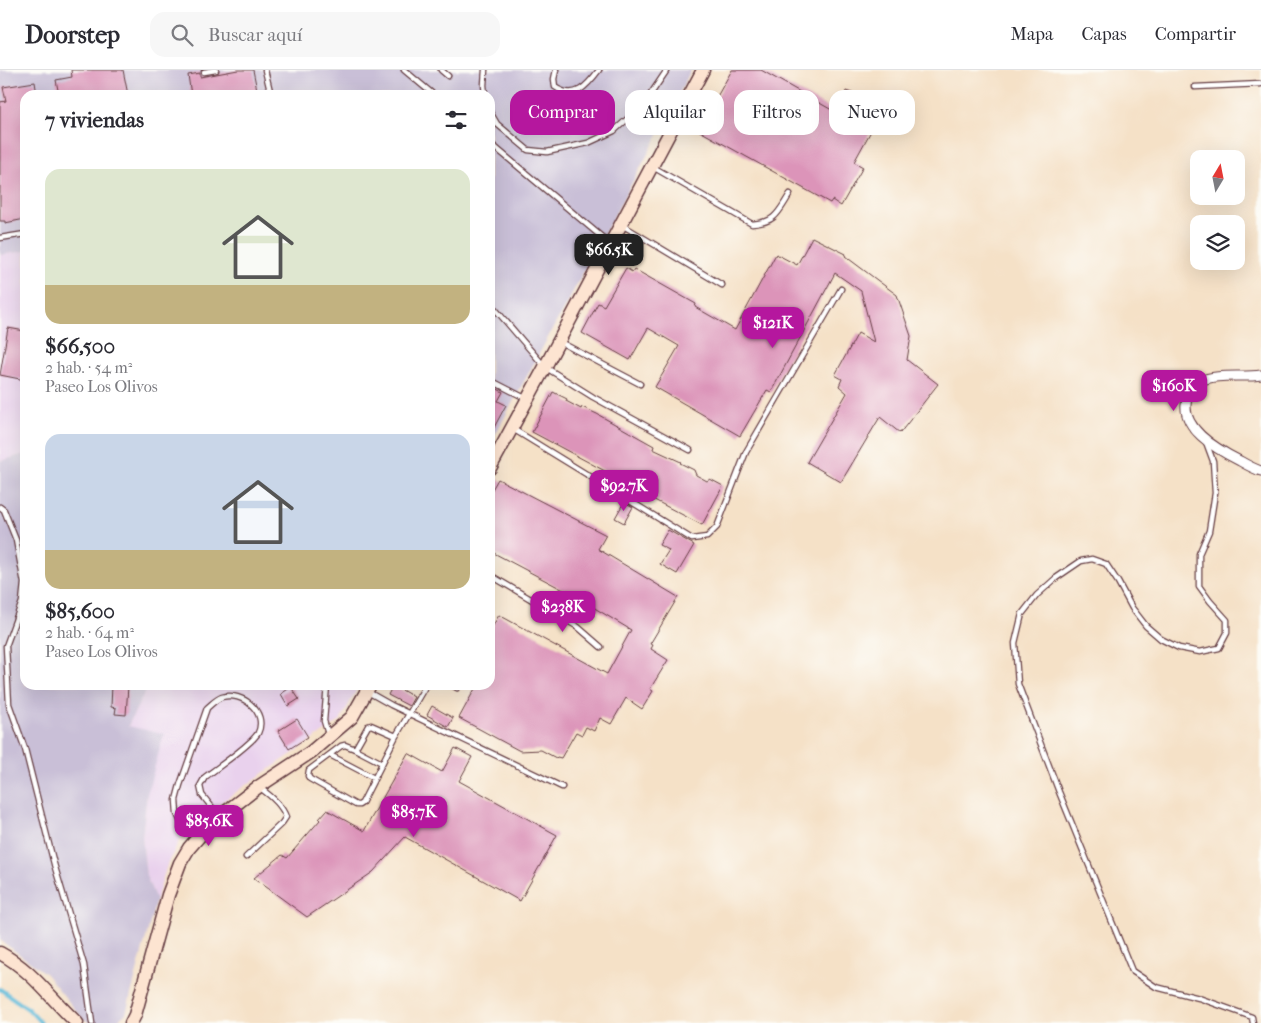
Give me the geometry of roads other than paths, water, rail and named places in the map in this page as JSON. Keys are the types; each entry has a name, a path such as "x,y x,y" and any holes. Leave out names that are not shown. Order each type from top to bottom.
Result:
{"street":[{"path":"495,451 512,428 528,399 703,70"},
{"path":"1261,375 1212,378 1199,382 1190,391 1186,401 1186,414 1193,426 1206,441 1230,456 1261,471"},
{"path":"131,1023 174,879 180,863 189,848 209,825 258,787 329,738 352,717 368,690"},
{"path":"0,953 23,967 77,1023"}],"lane":[{"path":"204,72 216,70"},
{"path":"265,70 270,90"},
{"path":"404,70 428,90"},
{"path":"441,70 448,76"},
{"path":"484,90 485,70"},
{"path":"556,70 555,87 560,91 568,93 579,91 588,85 598,70"},
{"path":"495,121 528,150 547,152 588,143 614,131 644,104 666,70"},
{"path":"1195,87 1261,84"},
{"path":"495,147 610,244"},
{"path":"652,166 752,224 763,223 774,218 790,194"},
{"path":"620,224 722,285"},
{"path":"0,238 20,235"},
{"path":"512,428 692,539 707,537 717,527 746,452 841,289"},
{"path":"495,309 545,367 593,398 690,450"},
{"path":"559,341 640,384"},
{"path":"495,382 528,399"},
{"path":"1206,441 1213,461 1215,493 1209,531 1199,554 1199,586 1227,620 1227,633 1219,648 1200,652 1179,648 1161,639 1146,626 1132,608 1106,564 1092,559 1081,561 1056,578 1022,614 1015,643 1018,684 1059,792 1132,970 1156,987 1200,998 1252,1017 1253,1023"},
{"path":"0,507 4,510 16,540 20,562"},
{"path":"495,578 578,627 602,647"},
{"path":"20,607 6,646 9,704 25,749 54,864 84,965 92,1023"},
{"path":"16,618 20,619"},
{"path":"327,690 324,721 329,738"},
{"path":"372,690 391,705 562,787"},
{"path":"382,763 345,745 309,770 308,776 310,779 356,805 362,803 396,736 423,690"},
{"path":"198,838 183,826 177,814 176,800 207,708 223,696 243,699 252,705 257,712 260,722 258,732 252,741 205,777 200,786 202,795 220,817"},
{"path":"355,749 368,726 371,725 396,736"},
{"path":"330,755 374,778"},
{"path":"246,857 286,817 283,810 258,787"}],"waterway":[{"path":"0,989 28,1009 41,1023"}]}
